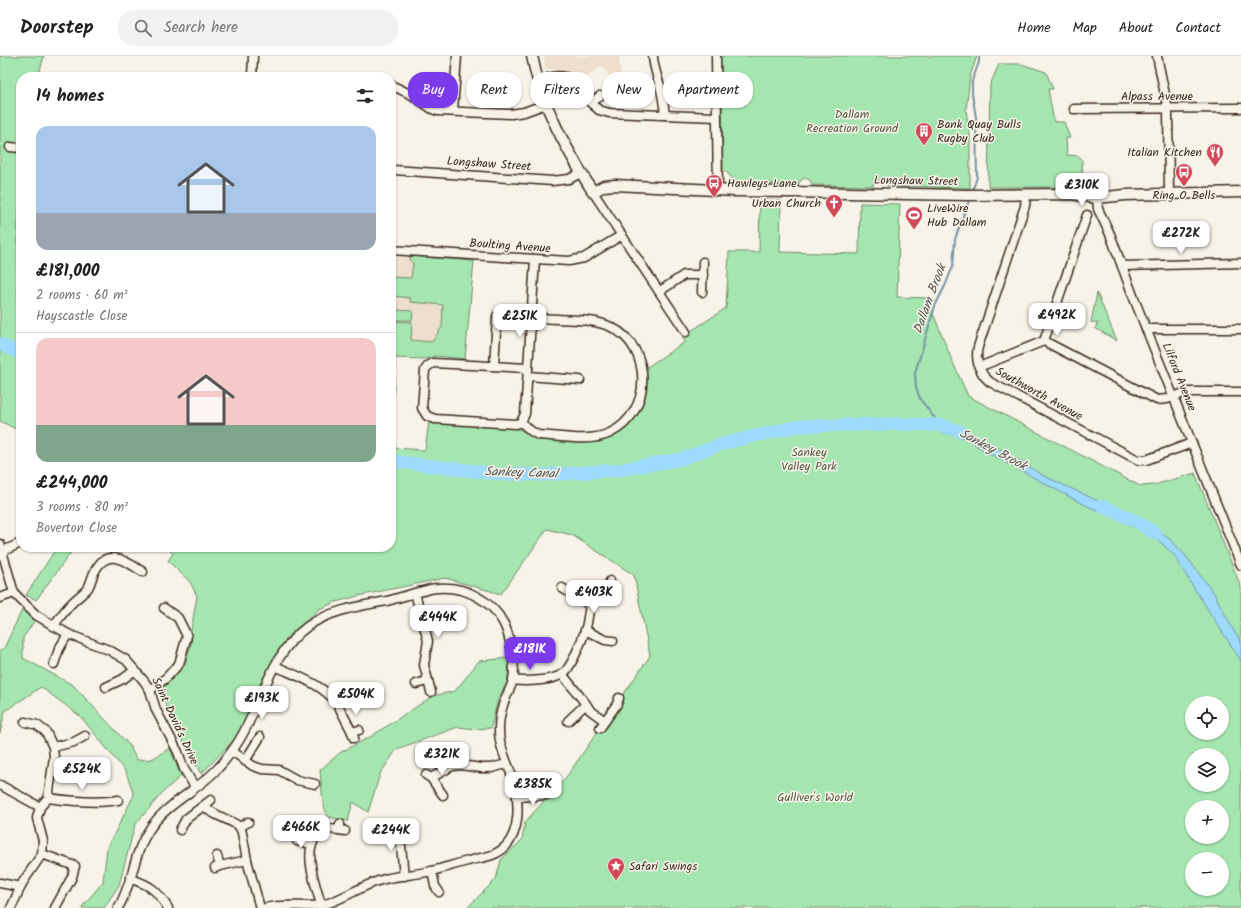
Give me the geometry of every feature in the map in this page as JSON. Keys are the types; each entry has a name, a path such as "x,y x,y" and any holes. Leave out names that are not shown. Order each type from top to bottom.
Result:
{"street":[{"path":"252,72 253,56"},
{"path":"453,111 457,56"},
{"path":"532,56 536,72"},
{"path":"716,56 718,190"},
{"path":"1157,56 1168,109 1169,194"},
{"path":"653,57 654,69 660,86 665,115"},
{"path":"396,88 412,95 432,109 438,111 511,114 524,112 535,108"},
{"path":"594,101 600,96"},
{"path":"594,106 599,110 608,113 717,117"},
{"path":"548,108 581,173 686,332"},
{"name":"Alpass Avenue","path":"1074,108 1241,108"},
{"path":"10,148 16,148"},
{"name":"Longshaw Street","path":"396,170 552,181 569,179 581,173"},
{"name":"Longshaw Street","path":"593,192 604,186 615,185 718,190 963,195 1071,194 1096,198 1107,196 1241,192"},
{"name":"Southworth Avenue","path":"1026,195 1025,206 978,347 977,356 979,367 984,376 990,382 1138,460 1146,460 1192,443"},
{"name":"Lilford Avenue","path":"1096,198 1098,209 1110,234 1146,329 1241,565"},
{"path":"979,367 1044,341 1087,215"},
{"path":"1083,225 1092,228"},
{"name":"Boulting Avenue","path":"396,250 563,261 579,259 622,235"},
{"path":"534,260 532,318 528,372 525,414 521,422 516,424 435,419 427,416 422,408 425,370 433,363 494,366 528,372 580,380"},
{"path":"702,292 703,262"},
{"path":"1122,266 1241,263"},
{"path":"660,291 684,276 702,275"},
{"path":"494,366 497,316 596,322 612,328 626,338 636,352 641,364 643,376 642,387 636,408 618,428 604,435 588,438 538,435 521,422"},
{"path":"1146,329 1241,329"},
{"path":"1044,341 1152,398 1162,400 1186,392 1241,392"},
{"path":"0,598 14,593 1,547 16,544"},
{"path":"53,626 71,603 82,596 90,585 100,562 107,558 117,558 143,572"},
{"path":"513,680 527,681 551,678 562,674 571,663 585,630 590,605 607,592 610,581"},
{"path":"118,908 124,899 140,846 152,825 164,812 218,768 232,751 246,729 275,666 295,637 308,626 334,613 432,589 450,588 470,593 489,604 500,618 508,636 513,669 513,680 503,704 499,721 501,744 515,785 517,797 518,812 515,830 511,841 504,849 489,856 432,871 382,880 321,905 277,906 265,908"},
{"path":"562,588 590,605"},
{"name":"Saint David's Drive","path":"14,593 36,615 53,626 68,634 109,650 126,660 150,690 156,710 178,752 184,769 195,787"},
{"path":"415,593 428,640 424,665 431,692"},
{"path":"150,690 166,678 179,664 187,636 178,618 164,608"},
{"path":"585,630 605,640 614,641"},
{"path":"54,664 59,649 68,634"},
{"path":"275,666 305,679 328,692 338,703 355,733"},
{"path":"106,687 123,679 135,670"},
{"path":"562,674 603,725 617,704 619,698"},
{"path":"416,684 427,681"},
{"path":"338,703 345,697"},
{"path":"568,721 586,704"},
{"path":"11,908 23,882 42,854 42,841 37,818 40,807 48,798 54,757 53,747 46,732 36,725 25,722"},
{"path":"53,747 74,742 85,736"},
{"path":"245,761 262,736"},
{"path":"232,751 245,761 258,768 279,770 297,780 315,784"},
{"path":"443,795 428,777 452,766 461,765 491,768 507,764"},
{"path":"0,785 40,807"},
{"path":"517,797 547,795"},
{"path":"48,798 68,801 109,802 118,800"},
{"path":"180,830 186,819 211,800"},
{"path":"204,806 210,812 227,819 240,828 260,908"},
{"path":"240,828 248,822"},
{"path":"392,823 401,846 404,876"},
{"path":"321,905 311,864 310,852 312,844 318,835 320,828 342,829"},
{"path":"297,841 312,844"},
{"path":"42,854 75,866 72,877 56,908"},
{"path":"217,856 217,867 248,860"},
{"path":"432,871 439,892"},
{"path":"130,879 144,883 153,888 168,908"},
{"path":"0,883 9,886 22,887"}],"shaded area":[{"path":"544,56 619,56 620,72 606,72 602,66 593,72 568,72 545,67"},
{"path":"396,254 474,261 465,359 436,356 425,359 396,358"}],"green space":[{"path":"0,56 44,56 39,72 16,72 16,429 0,421"},
{"name":"Dallam Recreation Ground","path":"720,56 977,56 970,76 966,110 970,135 970,188 888,186 884,181 880,180 874,182 873,186 812,185 810,180 805,178 801,180 798,185 736,183 723,168 722,108 753,108 753,72 720,72"},
{"path":"999,64 1021,64 1046,72 1053,89 1048,89 1054,122 1064,122 1070,138 1066,138 1067,155 1079,156 1082,160 1083,187 988,187 990,85"},
{"name":"Sankey Valley Park","path":"760,201 781,201 780,252 859,254 860,203 900,204 897,297 927,298 968,396 1140,486 1154,485 1195,473 1241,587 1241,908 467,908 496,879 501,860 522,840 525,822 567,776 650,656 634,575 572,535 547,529 501,594 445,578 358,596 336,602 319,609 286,641 262,694 234,740 201,774 176,729 170,713 159,693 186,663 192,639 190,636 197,596 190,582 168,561 173,553 172,552 396,552 396,448 425,450 429,421 519,429 540,440 588,440 624,427 646,383 647,367 685,342 682,337 726,308 729,252 759,252"},
{"name":"Sankey Valley Park","path":"410,256 474,261 465,359 436,356 425,359 396,358 396,321 412,322 411,340 432,342 442,327 443,305 410,302 410,298 396,296 396,277 411,278 413,263 409,260"},
{"path":"1097,293 1117,341 1095,328 1098,323 1091,322"},
{"path":"396,310 413,311 412,320 396,320"},
{"path":"54,552 71,552 36,600 26,595"},
{"path":"22,610 35,620 23,638 23,658 73,685 129,745 137,760 152,759 170,748 181,776 163,792 135,825 119,885 104,908 81,908 103,882 107,848 134,795 126,772 80,716 41,687 5,711 0,733 0,650 4,648"},
{"path":"509,658 508,681 498,699 491,728 476,729 458,727 397,749 380,774 368,812 353,802 348,821 328,817 323,804 320,770 341,752 370,737 433,696 455,691 479,661"}],"water":[{"name":"Sankey Brook","path":"944,422 956,425 1009,454 1040,474 1096,500 1120,514 1161,533 1172,541 1186,556 1215,595 1241,641 1241,661 1174,555 1159,541 1143,531 1081,503 990,454 965,438 941,432"}],"waterway":[{"name":"Dallam Brook","path":"972,192 977,177 976,117 972,94 972,81 979,62 979,56"},
{"name":"Dallam Brook","path":"940,425 920,399 916,387 915,373 935,306 953,266 955,239 970,198"},
{"name":"Sankey Canal","path":"0,344 16,352"},
{"name":"Sankey Brook","path":"396,462 499,474 544,475 618,470 681,459 725,443 799,426 903,424 940,425 960,431"},
{"name":"Sankey Brook","path":"1102,506 1138,522 1156,534"}],"place":[{"name":"Bank Quay Bulls Rugby Club","path":"924,146"},
{"name":"Italian Kitchen","path":"1215,167"},
{"name":"Ring O Bells","path":"1184,187"},
{"name":"Hawleys Lane","path":"714,198"},
{"name":"Urban Church","path":"834,218"},
{"name":"LiveWire Hub Dallam","path":"914,230"},
{"name":"Safari Swings","path":"616,881"}],"park label":[{"name":"Gulliver's World","path":"815,797"}]}
